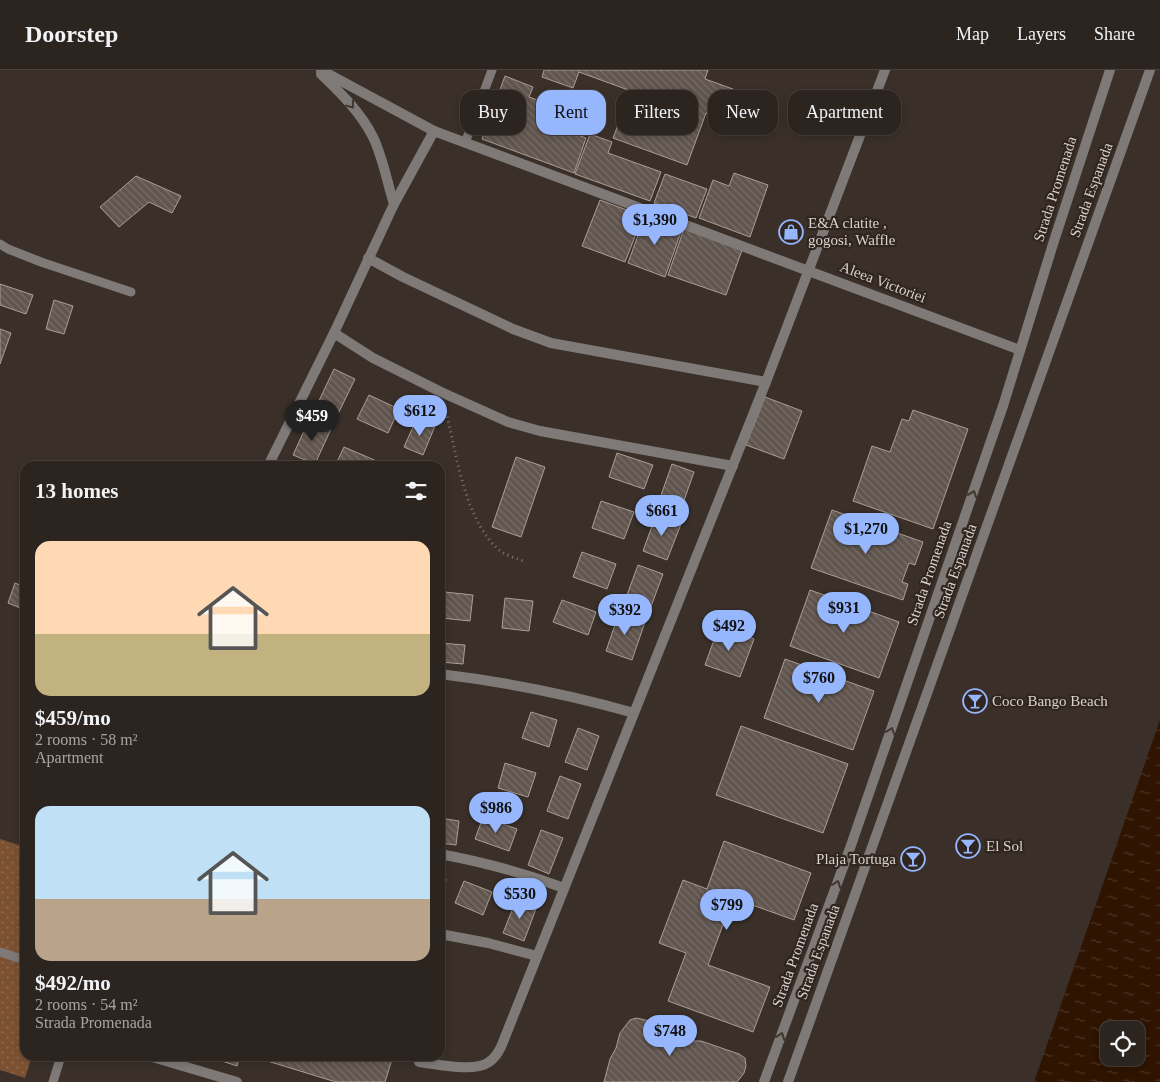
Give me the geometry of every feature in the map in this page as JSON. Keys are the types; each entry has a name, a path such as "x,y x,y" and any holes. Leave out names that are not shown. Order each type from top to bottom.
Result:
{"street":[{"name":"Aleea Victoriei","path":"319,70 434,131 1020,350"},
{"path":"319,70 348,101 373,136 382,160 394,204"},
{"path":"419,1062 474,1068 488,1064 501,1047 733,466 885,70"},
{"name":"Strada Promenada","path":"764,1082 853,842 1000,415 1052,244 1110,70"},
{"name":"Strada Espanada","path":"788,1082 1150,70"},
{"path":"270,461 334,333 394,204 434,131"},
{"path":"368,258 403,277 513,329 551,343 766,382"},
{"path":"334,333 373,358 441,392 508,422 540,431 733,466"},
{"path":"445,675 524,687 583,699 634,713"},
{"path":"445,855 490,864 534,876 564,888"},
{"path":"445,935 488,943 537,956"},
{"path":"166,1061 237,1082"}],"lane":[{"path":"465,143 492,70"},
{"path":"0,244 41,262 131,292"},
{"path":"0,952 20,958"},
{"path":"53,1082 59,1061"}],"path":[{"path":"441,392 459,472 469,503 486,534 500,551 523,561"}],"shaded area":[{"path":"0,839 20,845 20,1061 30,1061 25,1078 0,1070"}],"water":[{"path":"1160,720 1160,1082 1034,1082"}],"building":[{"path":"544,70 708,70 705,79 733,89 708,90 708,114 706,113 698,135 698,90 628,90 579,72 573,88 542,77"},
{"path":"505,76 533,87 529,97 536,100 536,135 578,135 586,138 574,173 482,139 483,135 526,135 526,90 500,90"},
{"path":"616,130 616,135 698,135 687,165 613,138"},
{"path":"590,135 612,142 608,153 661,172 650,201 575,174"},
{"path":"734,173 768,185 750,237 699,218 713,180 729,186"},
{"path":"665,174 707,189 696,218 654,203"},
{"path":"136,176 181,196 172,213 149,202 119,227 100,207"},
{"path":"600,200 643,216 625,262 582,246"},
{"path":"645,216 682,229 665,277 628,263"},
{"path":"684,229 742,250 726,295 668,275"},
{"path":"0,284 33,295 26,314 0,305"},
{"path":"54,300 73,306 64,334 46,329"},
{"path":"0,329 11,333 0,364"},
{"path":"334,369 355,379 337,416 316,407"},
{"path":"369,395 399,409 388,433 357,419"},
{"path":"765,397 802,411 784,459 746,445"},
{"path":"913,410 968,429 933,529 853,501 872,446 890,452 902,419 909,421"},
{"path":"417,418 435,426 423,455 404,447"},
{"path":"309,420 331,429 316,461 308,461 293,455"},
{"path":"344,447 377,461 337,461"},
{"path":"617,453 653,465 644,489 609,477"},
{"path":"516,457 545,467 521,537 492,527"},
{"path":"672,464 694,472 681,509 659,501"},
{"path":"601,501 634,512 624,539 592,528"},
{"path":"832,510 923,542 915,565 909,563 902,582 908,584 903,600 811,568"},
{"path":"656,515 681,524 667,560 643,551"},
{"path":"582,552 616,564 607,589 573,577"},
{"path":"638,565 663,574 649,612 624,603"},
{"path":"15,583 20,585 20,608 8,603"},
{"path":"810,590 899,622 879,678 790,646"},
{"path":"445,592 473,595 470,621 445,618"},
{"path":"505,598 533,601 529,631 502,628"},
{"path":"562,600 596,612 588,635 553,622"},
{"path":"619,613 645,622 632,660 606,651"},
{"path":"719,626 754,639 740,677 705,665"},
{"path":"445,643 465,645 463,664 445,662"},
{"path":"785,659 874,691 853,750 764,718"},
{"path":"531,712 557,720 549,747 522,738"},
{"path":"741,726 848,764 823,833 716,795"},
{"path":"578,728 599,736 587,770 565,762"},
{"path":"505,763 536,773 528,797 498,788"},
{"path":"560,776 581,784 568,819 547,811"},
{"path":"483,817 517,829 509,851 475,839"},
{"path":"445,819 459,821 456,845 445,844"},
{"path":"541,830 563,838 549,874 528,865"},
{"path":"724,841 811,873 794,920 733,898 708,965 770,987 753,1032 668,1001 686,953 659,943 683,880 707,889"},
{"path":"464,881 492,892 483,915 455,903"},
{"path":"517,898 537,906 524,941 503,933"},
{"path":"636,1018 655,1022 665,1029 679,1030 694,1041 701,1041 739,1054 745,1058 746,1066 744,1073 737,1082 604,1082 620,1033 630,1020"},
{"path":"222,1061 238,1061 237,1066"},
{"path":"267,1061 391,1061 385,1082 336,1082"}],"place":[{"name":"E&A clatite , gogosi, Waffle","path":"791,232"},
{"name":"Coco Bango Beach","path":"975,701"},
{"name":"El Sol","path":"968,846"},
{"name":"Plaja Tortuga","path":"913,859"}]}
